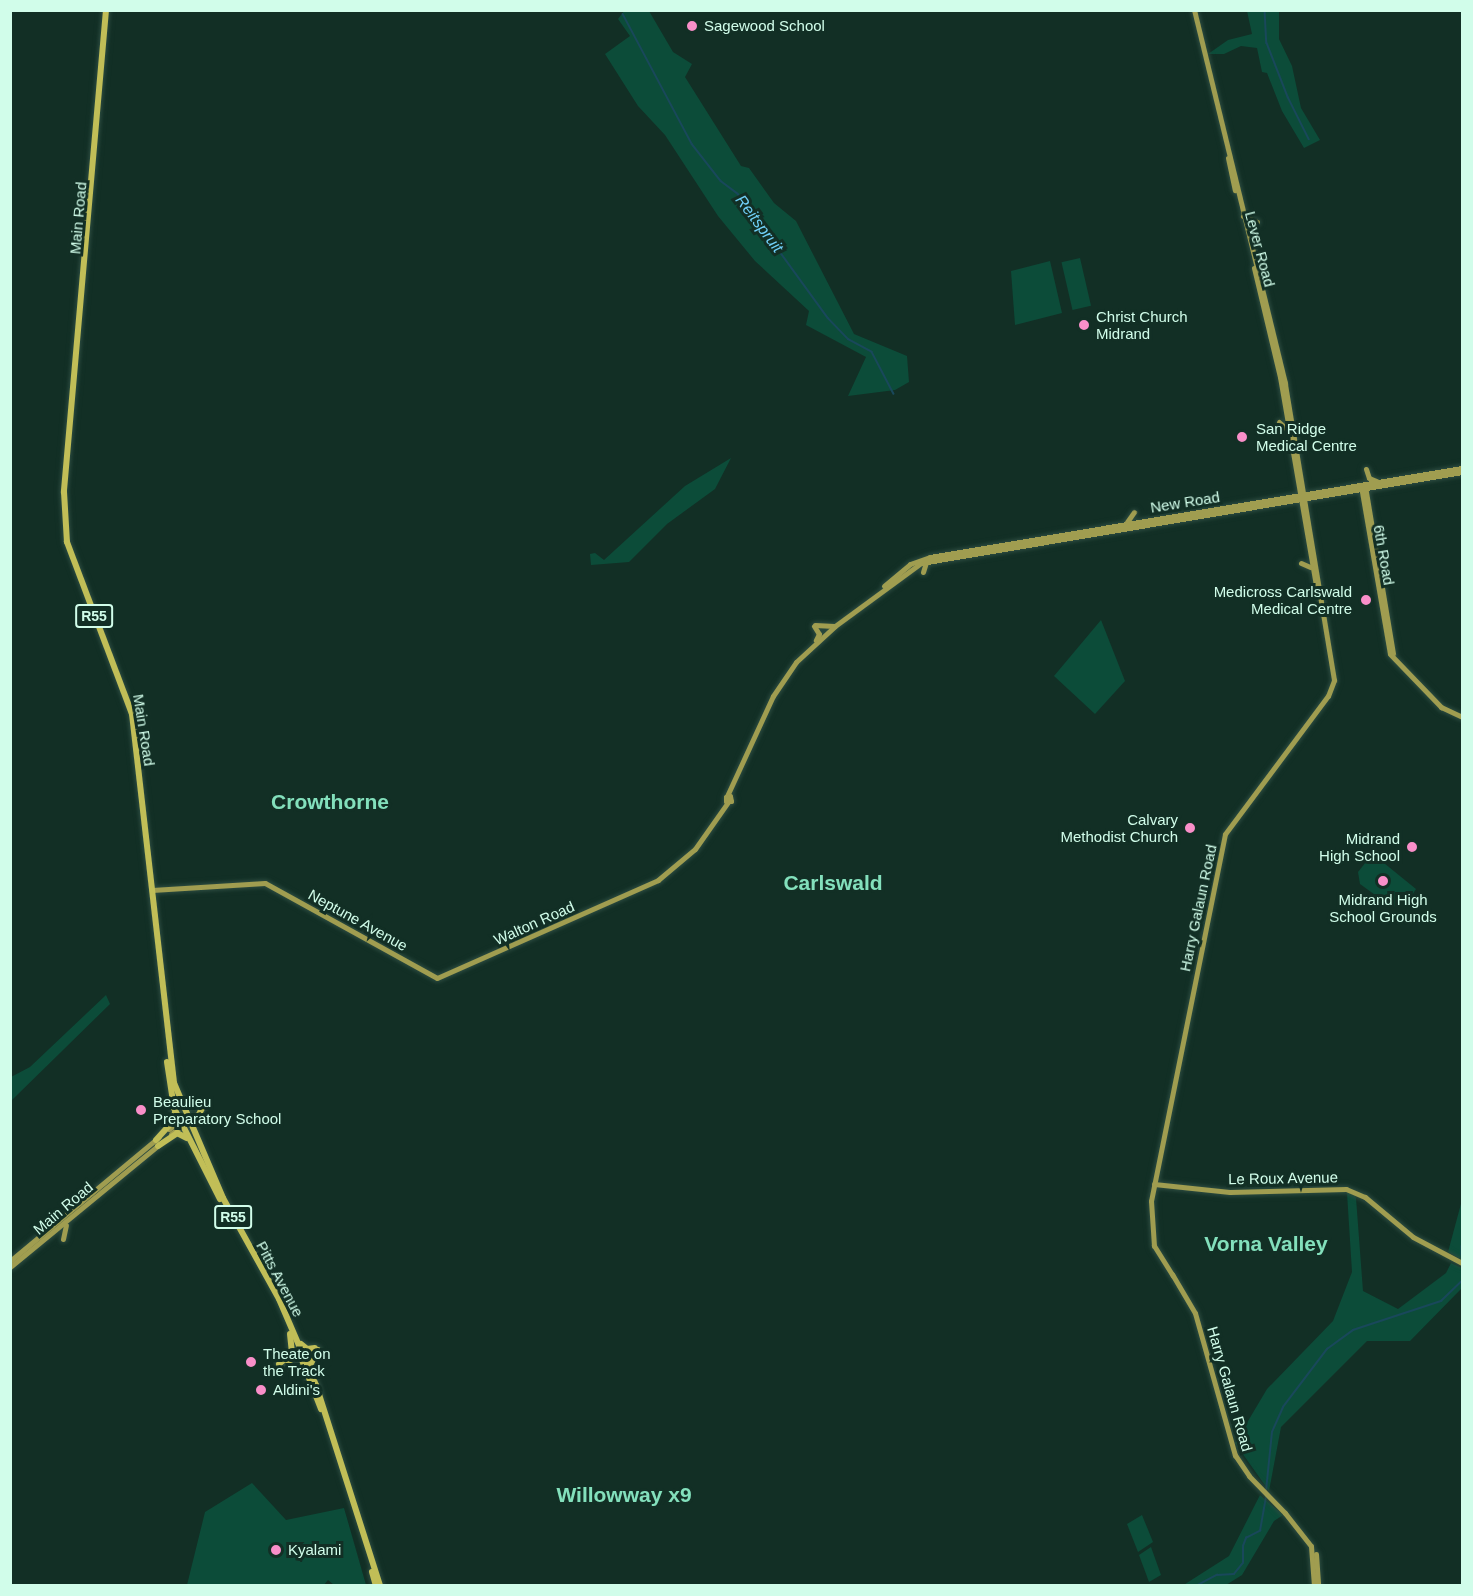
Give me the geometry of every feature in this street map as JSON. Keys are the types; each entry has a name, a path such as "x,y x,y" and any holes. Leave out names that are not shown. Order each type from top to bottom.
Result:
{"main road":[{"name":"Main Road","path":"106,10 90,180 85,192 88,208 64,524 77,575 131,708 154,893 172,1075 184,1120"},
{"name":"Lever Road","path":"1193,10 1233,162 1242,215 1285,383 1299,482"},
{"name":"Lever Road","path":"1193,10 1271,343 1302,497"},
{"name":"Main Road","path":"76,346 89,239 99,91"},
{"path":"1233,162 1240,169 1236,176"},
{"path":"1242,215 1257,222"},
{"path":"1263,337 1271,343"},
{"path":"1279,423 1290,434"},
{"path":"1366,469 1369,479 1384,481"},
{"name":"New Road","path":"913,565 968,550 1123,524 1138,527 1149,520 1209,510 1217,506 1302,497 1384,481 1462,470"},
{"name":"New Road","path":"1362,487 1374,487 1462,470"},
{"path":"1285,499 1295,492 1299,482 1315,495 1306,508"},
{"name":"6th Road","path":"1362,487 1387,629"},
{"name":"6th Road","path":"1362,487 1368,503 1387,629"},
{"path":"1368,503 1369,492 1374,487"},
{"name":"Harry Galaun Road","path":"1302,497 1306,508 1334,673 1331,692 1226,830 1154,1184 1150,1218 1159,1256 1196,1313 1234,1452 1245,1472 1313,1545 1319,1568 1316,1586"},
{"name":"Harry Galaun Road","path":"1302,497 1313,574 1324,613"},
{"path":"1285,499 1297,504 1303,514"},
{"name":"New Road","path":"913,565 1224,512 1285,499"},
{"path":"1217,506 1224,512"},
{"path":"1123,524 1135,512 1149,520"},
{"path":"1105,527 1138,527 1175,520"},
{"path":"968,550 998,550"},
{"path":"1309,550 1308,557 1301,562 1309,564 1313,574"},
{"path":"923,572 922,565 927,561"},
{"name":"Walton Road","path":"799,659 913,565"},
{"name":"Walton Road","path":"437,978 640,889 691,850 728,799 769,705 799,659 846,618"},
{"path":"814,644 819,635 814,625 835,626"},
{"path":"1387,629 1394,656 1406,673 1444,710 1462,717"},
{"path":"154,893 243,883"},
{"path":"154,893 178,884 243,883"},
{"name":"Neptune Avenue","path":"243,883 267,883 437,978"},
{"name":"Main Road","path":"167,1022 168,1082 174,1108 184,1120"},
{"path":"179,1098 187,1107 201,1105 193,1120 195,1133"},
{"path":"157,1143 174,1120 174,1108"},
{"name":"Main Road","path":"10,1268 184,1120"},
{"name":"Pitts Avenue","path":"184,1120 195,1133 222,1198 301,1354"},
{"name":"Pitts Avenue","path":"184,1120 189,1141 293,1335"},
{"path":"157,1143 177,1133 189,1141"},
{"name":"Main Road","path":"10,1261 157,1143"},
{"name":"Le Roux Avenue","path":"1154,1184 1230,1192 1346,1189 1365,1197 1413,1237 1462,1263"},
{"path":"42,1241 53,1237 63,1239 62,1231 70,1219"},
{"path":"293,1335 305,1348 317,1349 310,1358 310,1368"},
{"path":"279,1364 292,1353 293,1335"},
{"name":"R55","path":"301,1354 310,1368 351,1496 375,1586"},
{"name":"R55","path":"301,1354 340,1463"},
{"path":"288,1364 300,1366 309,1379"},
{"name":"R55","path":"355,1511 380,1586"}],"green space":[{"name":"Reitspruit","path":"624,11 649,11 673,52 692,64 685,77 741,166 749,168 774,203 796,221 854,334 907,356 909,382 895,390 848,396 866,357 806,325 809,311 755,261 718,216 665,135 638,106 605,54 630,36 618,19"},
{"path":"1247,11 1279,11 1279,39 1292,66 1301,108 1320,140 1304,148 1282,111 1267,73 1262,72 1257,48 1241,46 1224,54 1208,54 1228,40 1252,34"},
{"path":"1080,258 1091,306 1073,310 1061,262"},
{"path":"1050,261 1062,313 1015,325 1011,271"},
{"path":"731,458 715,489 667,524 629,562 591,565 590,554 595,553 604,560 685,486"},
{"path":"1101,620 1125,681 1095,714 1054,676"},
{"name":"Midrand High School Grounds","path":"1379,859 1416,889 1405,906 1393,908 1360,884 1358,872 1366,862"},
{"path":"106,995 110,1004 11,1101 11,1077 30,1067"},
{"path":"1347,1193 1354,1193 1356,1198 1363,1291 1398,1309 1446,1273 1451,1263 1462,1268 1462,1288 1410,1341 1367,1341 1281,1427 1269,1491 1235,1443 1267,1389 1333,1321 1352,1272"},
{"path":"1462,1200 1462,1260 1448,1252"},
{"name":"Kyalami","path":"252,1483 286,1520 344,1508 366,1585 334,1585 328,1580 323,1586 187,1585 205,1512"},
{"path":"1260,1495 1283,1515 1274,1521 1242,1575 1226,1585 1182,1586 1229,1556"},
{"path":"1142,1515 1153,1542 1138,1552 1127,1524"},
{"path":"1151,1547 1161,1575 1149,1582 1139,1555"}],"waterway":[{"path":"1265,10 1267,43 1288,97 1309,139"},
{"name":"Reitspruit","path":"623,14 692,144 721,181 738,194 828,318 848,339 872,352 894,394"},
{"path":"1462,1246 1462,1255"},
{"path":"1266,1491 1272,1432 1283,1407 1327,1349 1353,1330 1441,1301 1462,1281"},
{"path":"1196,1586 1217,1575 1234,1574 1243,1563 1243,1546 1246,1538 1260,1531 1266,1496"}],"place":[{"name":"Sagewood School","path":"692,26"},
{"name":"Christ Church Midrand","path":"1084,325"},
{"name":"San Ridge Medical Centre","path":"1242,437"},
{"name":"Medicross Carlswald Medical Centre","path":"1366,600"},
{"name":"Calvary Methodist Church","path":"1190,828"},
{"name":"Midrand High School","path":"1412,847"},
{"name":"Midrand High School Grounds","path":"1383,881"},
{"name":"Beaulieu Preparatory School","path":"141,1110"},
{"name":"Theate on the Track","path":"251,1362"},
{"name":"Aldini's","path":"261,1390"},
{"name":"Kyalami","path":"276,1550"}],"district":[{"name":"Crowthorne","path":"330,802"},
{"name":"Carlswald","path":"833,883"},
{"name":"Vorna Valley","path":"1266,1244"},
{"name":"Willowway x9","path":"624,1495"}]}
